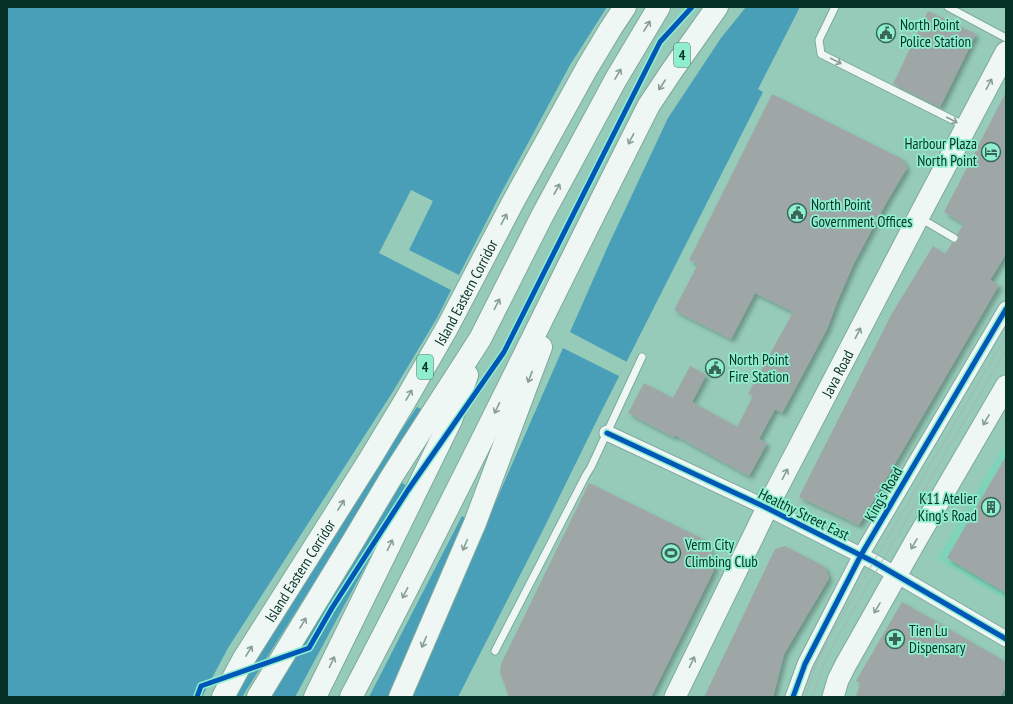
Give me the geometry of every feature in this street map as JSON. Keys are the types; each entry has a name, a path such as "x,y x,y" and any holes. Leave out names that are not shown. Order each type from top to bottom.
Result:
{"highway":[{"name":"Island Eastern Corridor","path":"223,697 243,660 405,401 587,68 625,7"},
{"path":"258,697 392,476 480,339 542,216 616,79 659,7"},
{"name":"4","path":"351,697 448,508 649,105 717,7"},
{"path":"400,697 475,523 584,236"},
{"path":"315,697 451,420 480,339"}],"main road":[{"name":"Java Road","path":"675,697 767,508 918,216 1006,52"},
{"path":"833,697 838,680 845,666 896,574 1006,386"}],"street":[{"name":"King's Road","path":"793,697 805,664 861,555 1006,309"},
{"name":"Healthy Street East","path":"607,433 767,508 861,555 1006,639"}],"lane":[{"path":"835,7 819,40 821,54 966,126"},
{"path":"948,7 1006,38"},
{"path":"918,216 954,238"},
{"path":"494,651 586,475 592,467 642,357"}],"shaded area":[{"name":"K11 Atelier King’s Road","path":"1006,442 1006,600 937,559"}],"water":[{"path":"7,7 800,7 758,89 763,92 458,697 7,697"}],"pier":[{"path":"607,7 746,7 721,38 668,118 608,246 570,332 627,362 619,376 563,348 410,697 389,697 468,520 462,516 369,697 295,697 408,487 401,482 270,697 242,697 423,410 417,407 377,466 252,661 233,697 202,697 228,648 392,393 437,318 451,290 379,253 411,190 433,201 409,250 459,275 570,65"}],"building":[{"path":"928,11 976,34 940,107 893,84"},
{"path":"1006,92 1006,254 990,280 999,285 859,525 799,497 891,315 933,246 945,254 952,243 958,240 959,238 957,234 964,224 944,212"},
{"name":"North Point Government Offices","path":"772,94 902,159 907,168 886,203 854,263 827,329 782,413 775,409 759,439 767,443 749,476 675,435 674,437 628,413 644,383 673,398 690,366 706,375 692,402 737,427 753,396 748,394 793,312 755,293 731,339 674,310 698,264 689,260"},
{"name":"K11 Atelier King’s Road","path":"1006,456 1006,593 947,558"},
{"path":"589,483 701,538 710,549 715,559 714,570 651,697 509,697 500,672 501,664"},
{"path":"785,546 825,567 829,578 784,654 773,697 704,697 775,549"},
{"path":"902,602 1006,662 1006,687 1000,697 856,697 860,683 856,681"}],"tram line":[{"path":"805,697 822,652 829,638 1006,336"},
{"path":"812,697 824,663 837,638 1006,350"}],"cycle path":[{"path":"197,697 201,686 309,648 332,608 408,490 504,352 660,42 692,7"},
{"path":"793,697 805,664 861,555 1006,309"},
{"path":"607,433 767,508 874,562 1006,639"}],"place":[{"name":"North Point Police Station","path":"886,33"},
{"name":"Harbour Plaza North Point","path":"991,152"},
{"name":"North Point Government Offices","path":"797,213"},
{"name":"North Point Fire Station","path":"715,368"},
{"name":"K11 Atelier King’s Road","path":"991,507"},
{"name":"Verm City Climbing Club","path":"671,553"},
{"name":"Tien Lu Dispensary","path":"895,639"}]}
